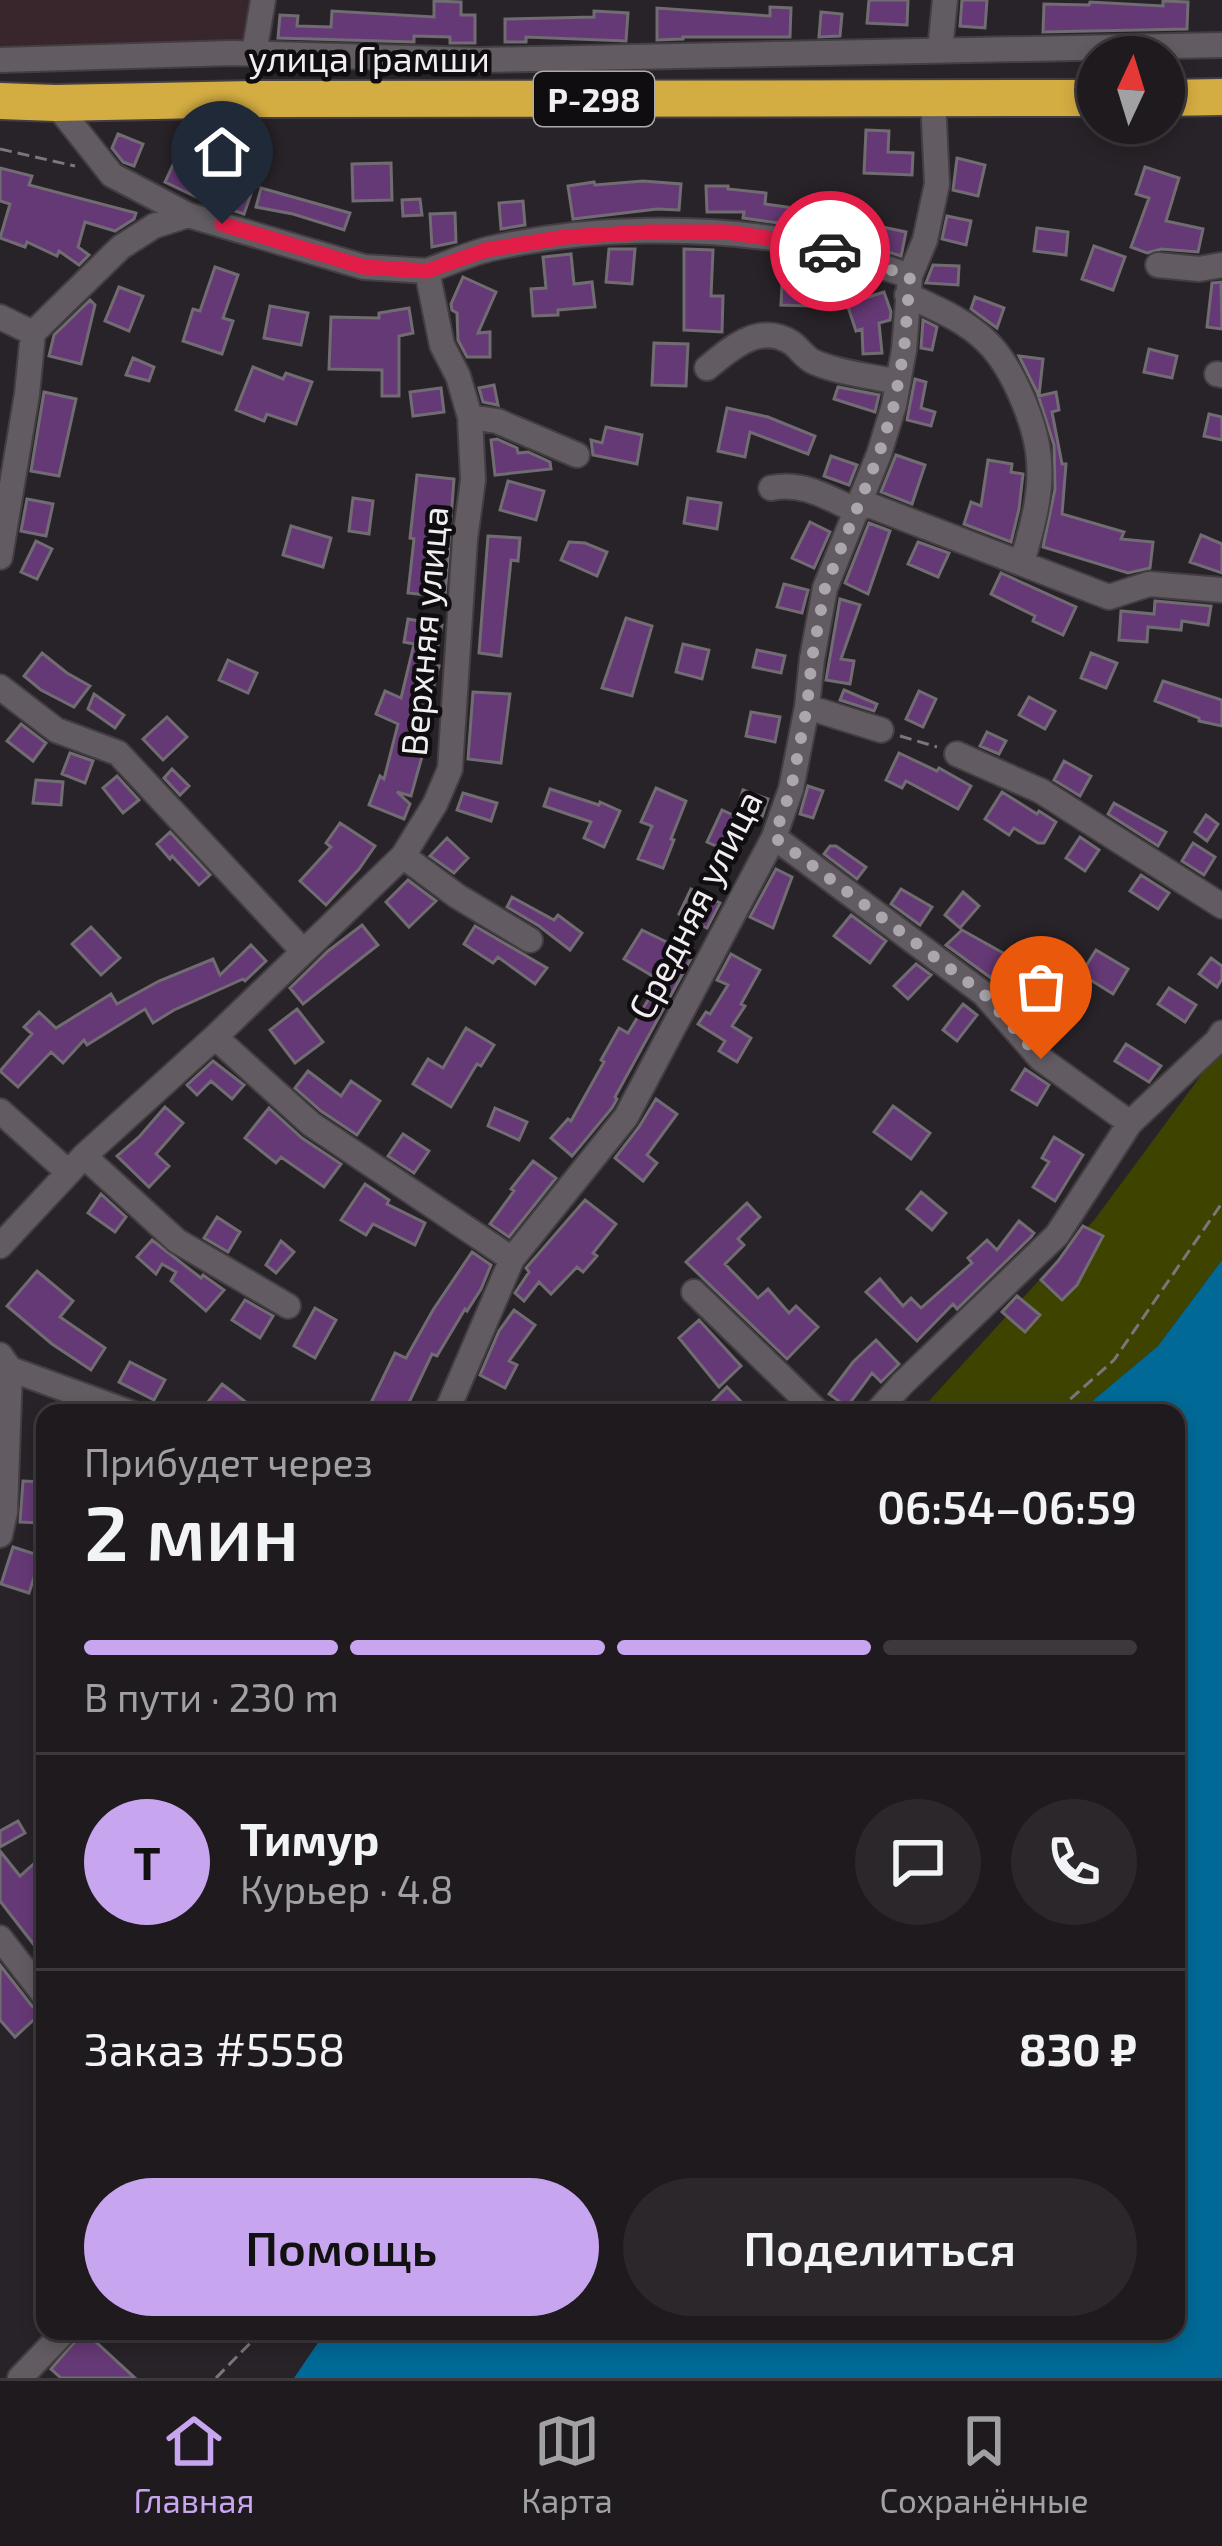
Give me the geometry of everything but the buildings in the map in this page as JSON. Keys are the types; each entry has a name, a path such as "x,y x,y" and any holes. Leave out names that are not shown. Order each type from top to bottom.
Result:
{"highway":[{"name":"улица Грамши","path":"0,101 1077,98"},
{"path":"1185,98 1222,98"}],"street":[{"path":"254,54 263,0"},
{"path":"940,50 945,0"},
{"path":"0,60 254,54 479,60 1222,45"},
{"name":"Средняя улица","path":"450,1404 512,1259 626,1117 774,837 791,789 825,588 879,454 898,382 909,285 937,184 933,99"},
{"path":"55,104 112,175 188,214 364,267 427,271 486,250 566,237 726,232 809,244 909,285 988,343 1012,376 1039,460 1035,515 1022,563"},
{"path":"0,557 34,333 122,247 154,226 188,214"},
{"path":"1158,265 1199,269 1222,265"},
{"name":"Верхняя улица","path":"0,1246 76,1164 403,856 435,804 450,769 472,480 470,417 458,376 442,345 427,271"},
{"path":"0,317 34,333"},
{"path":"707,368 735,345 756,335 772,335 791,343 810,361 898,382"},
{"path":"470,417 497,421 577,455"},
{"path":"771,488 789,484 859,506 1109,597 1149,584 1222,590"},
{"path":"0,687 56,730 118,753 303,951"},
{"path":"807,707 881,730"},
{"path":"957,754 1041,791 1222,907"},
{"path":"774,837 984,994 1041,1059 1130,1123"},
{"path":"403,856 530,940"},
{"path":"884,1404 1057,1235 1130,1123 1222,1033"},
{"path":"215,1036 311,1124 512,1259"},
{"path":"0,1111 177,1241 287,1306"},
{"path":"694,1292 810,1404"},
{"path":"0,1535 5,1362 109,1404"},
{"path":"0,1938 36,1984"},
{"path":"20,2378 56,2340"}],"path":[{"path":"0,149 112,175"},
{"path":"881,730 957,754"},
{"path":"1066,1404 1114,1360 1222,1203"},
{"path":"215,2378 253,2340"}],"shaded area":[{"path":"0,0 252,0 244,45 0,52"},
{"path":"1222,1047 1222,1260 1158,1346 1089,1404 926,1404 1095,1219"}],"water":[{"path":"1222,1260 1222,2378 294,2378 320,2340 1185,2340 1185,1404 1089,1404 1158,1346"}],"way so far":[{"path":"830,251 910,276 904,350 879,454 825,588 791,789 774,837 984,994 1041,1059"}],"route":[{"path":"222,224 364,267 427,271 486,250 566,237 649,232 726,232 830,251"}]}
